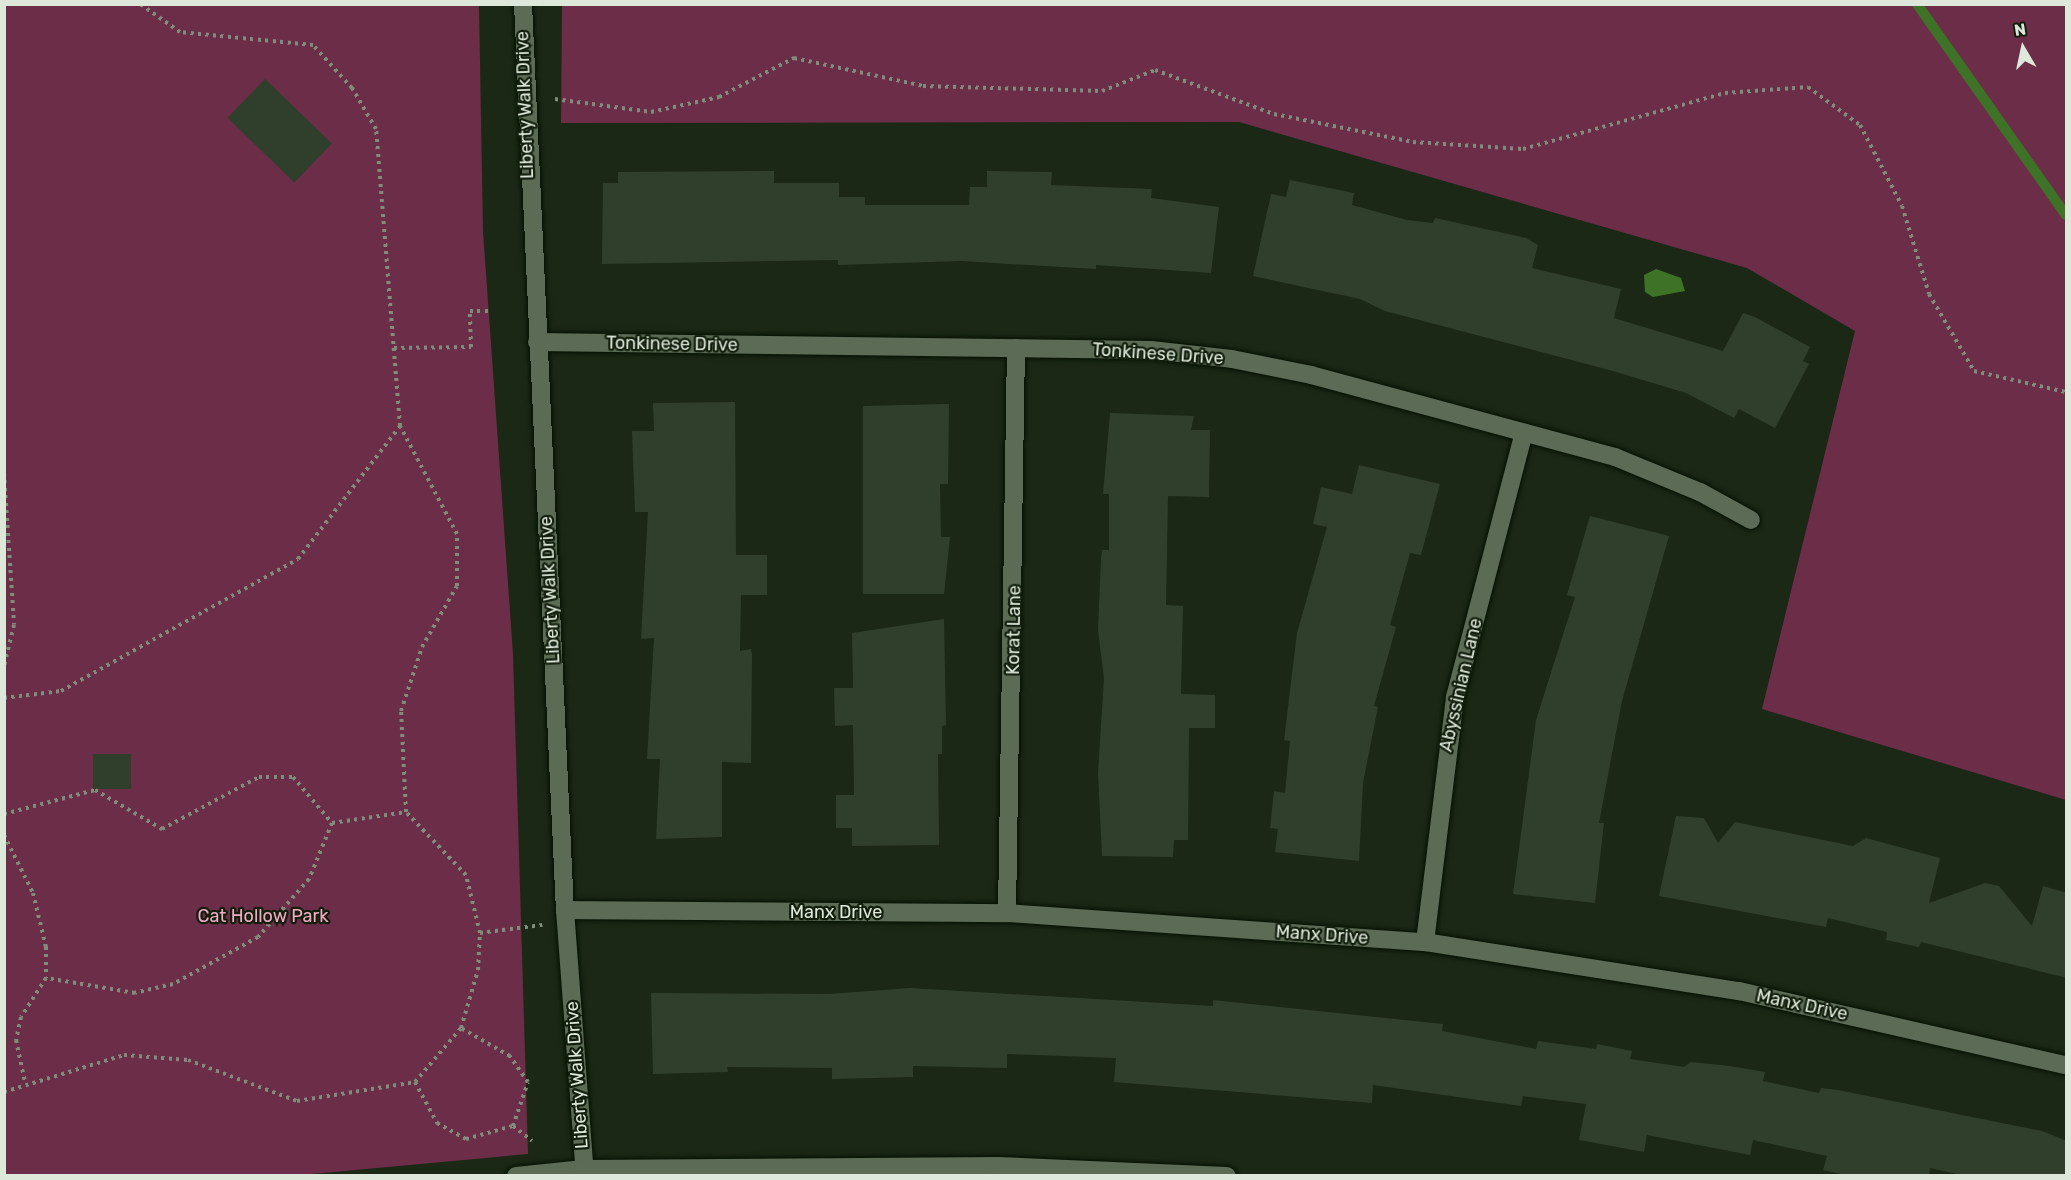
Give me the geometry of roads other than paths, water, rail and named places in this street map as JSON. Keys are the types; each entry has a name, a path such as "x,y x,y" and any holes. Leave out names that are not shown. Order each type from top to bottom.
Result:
{"street":[{"name":"Liberty Walk Drive","path":"523,4 565,910 585,1172"},
{"name":"Tonkinese Drive","path":"537,342 1151,350 1232,359 1524,433 1644,467 1751,520"},
{"name":"Korat Lane","path":"1007,913 1016,348"},
{"name":"Abyssinian Lane","path":"1425,942 1455,697 1524,433"},
{"name":"Manx Drive","path":"565,910 1007,913 1425,942 1739,991 2067,1065"},
{"path":"516,1176 585,1172 998,1166 1227,1176"}],"waterway":[{"path":"1917,4 2066,215"}],"park label":[{"name":"Cat Hollow Park","path":"263,916"}]}
